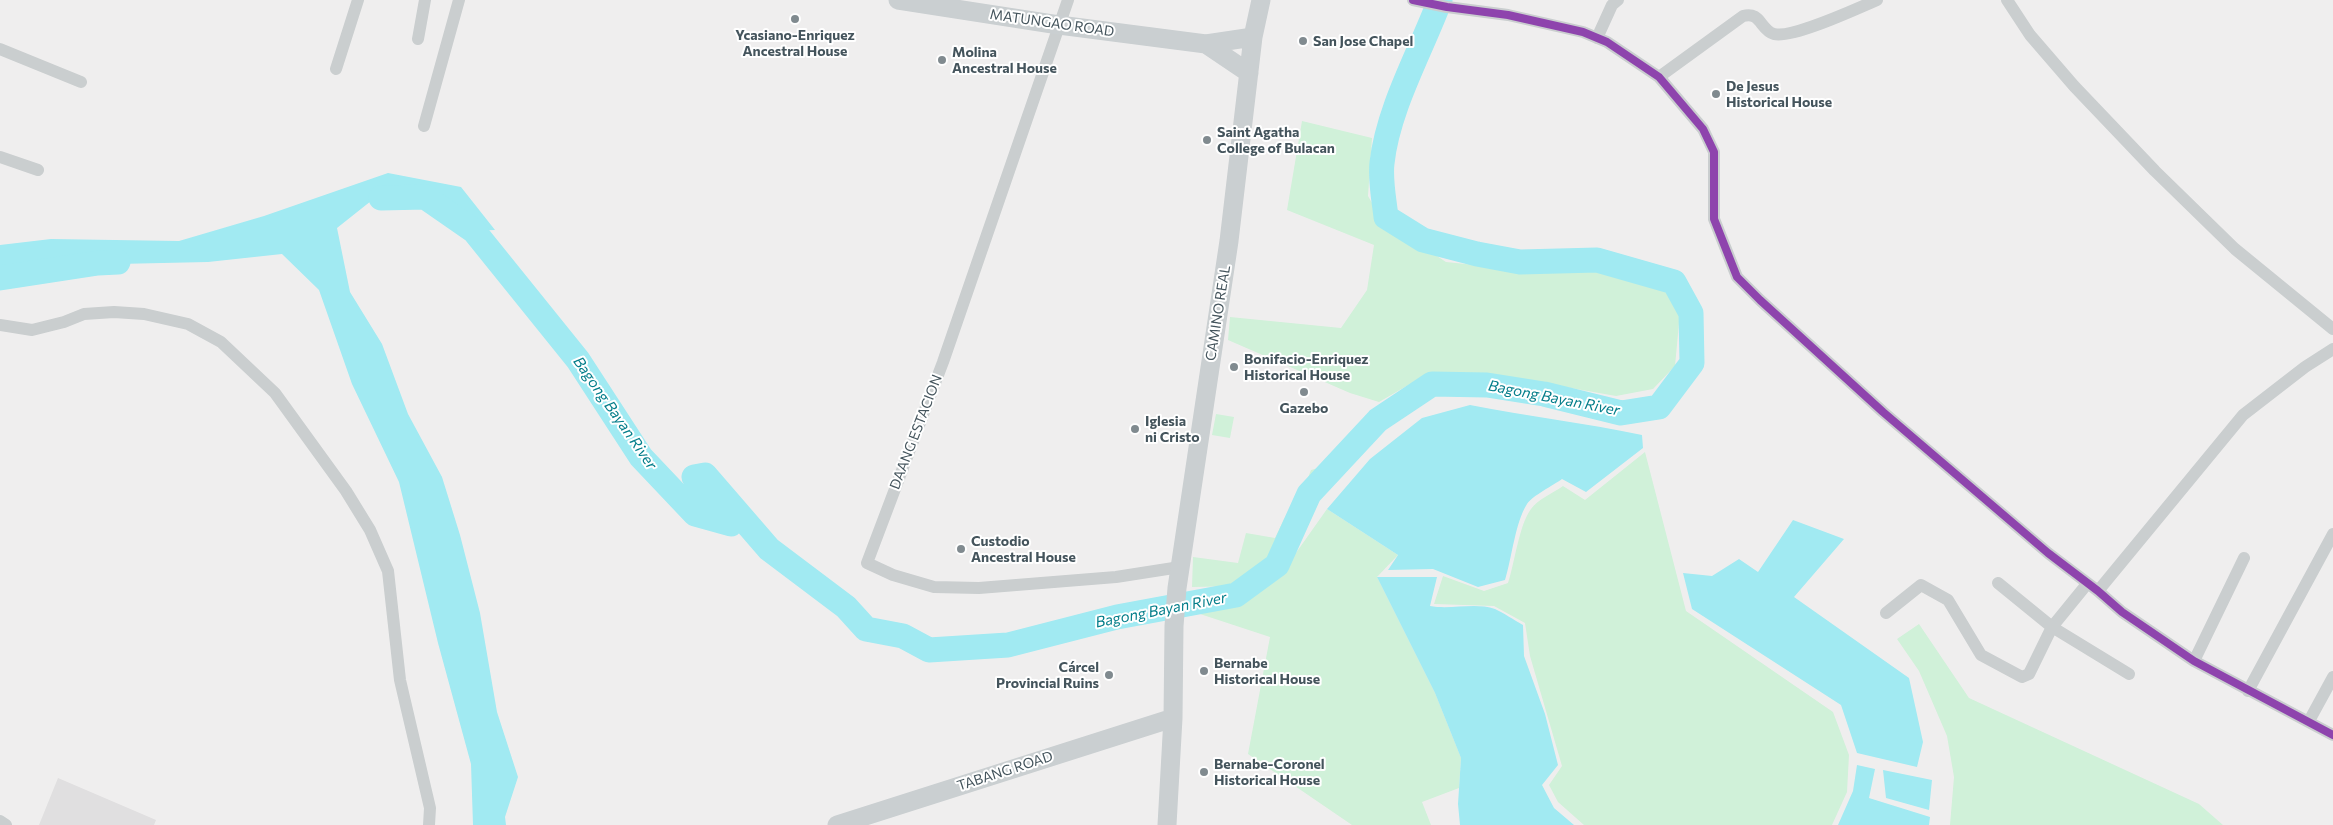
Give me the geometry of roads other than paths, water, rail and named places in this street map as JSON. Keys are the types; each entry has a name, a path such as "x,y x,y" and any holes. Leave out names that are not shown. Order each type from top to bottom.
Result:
{"main road":[{"name":"MATUNGAO ROAD","path":"898,0 1059,26 1206,44 1253,37"},
{"name":"CAMINO REAL","path":"1166,825 1173,718 1174,626 1177,588 1228,250 1253,37 1261,0"},
{"name":"MATUNGAO ROAD","path":"1206,44 1249,73"},
{"name":"TABANG ROAD","path":"837,825 1173,718"}],"street":[{"path":"336,70 358,0"},
{"path":"418,39 425,0"},
{"path":"424,126 459,0"},
{"name":"DAANG ESTACION","path":"1068,0 943,362 867,563 893,575 934,587 978,588 1116,577 1180,567"},
{"path":"1414,0 1447,8 1508,15 1583,32 1608,42 1659,77 1703,129 1714,152 1714,219 1736,277 1883,412 2048,553 2122,612 2194,661 2333,735"},
{"path":"1597,38 1612,5 1618,0"},
{"path":"1659,77 1743,16 1750,14 1756,17 1769,32 1780,34 1814,27 1877,0"},
{"path":"2007,0 2030,35 2074,86 2154,171 2235,249 2333,329"},
{"path":"0,49 81,82"},
{"path":"0,157 38,170"},
{"path":"0,325 32,330 64,322 84,314 114,312 144,314 188,324 221,342 275,393 346,491 370,530 388,571 400,680 430,808 429,825"},
{"path":"1886,613 1921,585 1948,600 1981,655 2022,677 2029,674 2052,627 2093,587 2243,415 2305,367 2333,349"},
{"path":"2248,690 2333,534"},
{"path":"2194,661 2244,558"},
{"path":"1998,583 2052,627 2129,674"},
{"path":"2309,721 2333,677"},
{"path":"0,821 6,825"}],"water":[{"path":"388,173 461,187 495,230 468,231 416,197 371,201 337,228 350,292 382,344 408,414 442,477 460,535 480,613 497,712 518,777 505,817 506,825 473,825 471,764 438,643 399,482 352,384 319,290 282,254 208,262 72,265 0,272 0,245 51,239 179,241 264,216"},
{"path":"1470,405 1642,435 1643,448 1586,492 1562,479 1530,501 1519,521 1505,580 1478,587 1433,569 1388,570 1398,555 1327,509 1370,459 1422,418"},
{"path":"1793,520 1844,539 1794,597 1909,678 1923,742 1917,767 1857,753 1841,705 1692,609 1683,573 1712,576 1739,559 1758,572"},
{"path":"1377,577 1437,577 1430,606 1487,607 1495,609 1523,625 1524,656 1545,714 1558,765 1542,785 1554,808 1574,825 1460,825 1458,804 1461,758 1435,693"},
{"path":"1857,765 1875,769 1869,798 1930,817 1929,825 1838,825 1853,791"},
{"path":"1883,770 1932,780 1929,810 1886,798"}],"waterway":[{"name":"Bagong Bayan River","path":"381,198 425,197 474,231 578,360 641,457 695,514 731,524 694,477 705,475 769,549 846,607 866,629 903,636 929,650 1008,645 1117,617 1236,595 1277,565 1309,494 1378,420 1432,384 1487,385 1544,394 1621,413 1659,407 1692,363 1691,313 1674,282 1597,260 1520,262 1477,254 1423,240 1386,217 1381,176 1385,142 1406,80 1440,0"},
{"path":"0,278 98,263 118,262"}],"place":[{"name":"Ycasiano-Enriquez Ancestral House","path":"795,19"},
{"name":"San Jose Chapel","path":"1303,41"},
{"name":"Molina Ancestral House","path":"942,60"},
{"name":"De Jesus Historical House","path":"1716,94"},
{"name":"Saint Agatha College of Bulacan","path":"1207,140"},
{"name":"Bonifacio-Enriquez Historical House","path":"1234,367"},
{"name":"Gazebo","path":"1304,392"},
{"name":"Iglesia ni Cristo","path":"1135,429"},
{"name":"Custodio Ancestral House","path":"961,549"},
{"name":"Bernabe Historical House","path":"1204,671"},
{"name":"Cárcel Provincial Ruins","path":"1109,675"},
{"name":"Bernabe-Coronel Historical House","path":"1204,772"}]}
